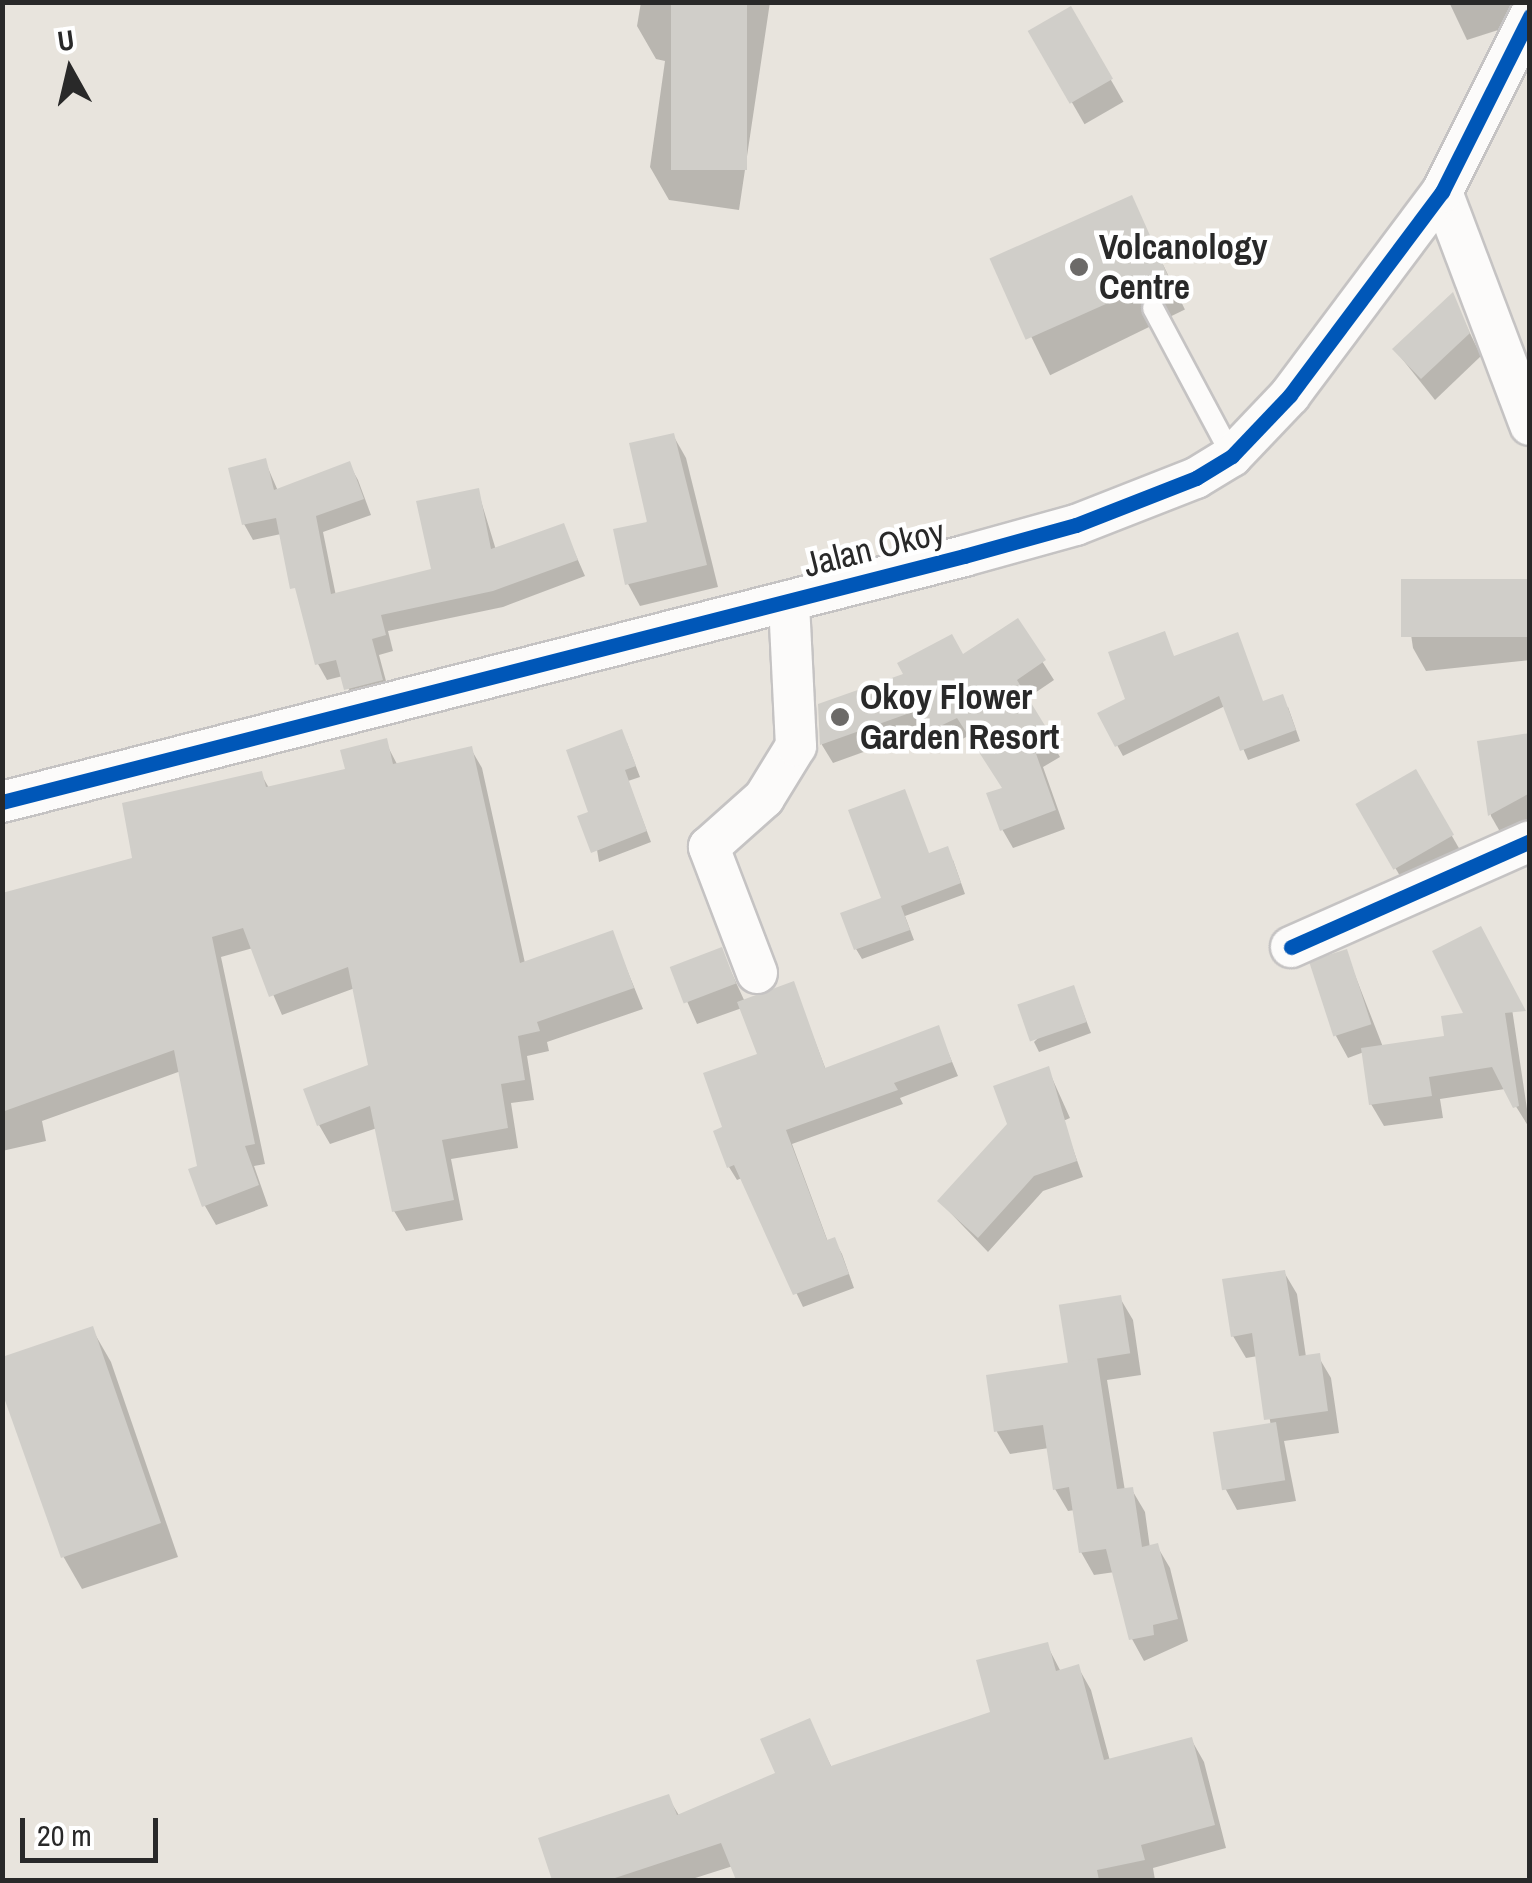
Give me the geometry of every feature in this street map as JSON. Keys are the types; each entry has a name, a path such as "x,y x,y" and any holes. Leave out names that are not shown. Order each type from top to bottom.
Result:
{"street":[{"name":"Jalan Okoy","path":"2,802 789,601 1076,525 1146,502 1232,456 1290,395 1442,192 1530,16"},
{"path":"1442,192 1530,425"},
{"path":"758,973 708,847 764,798 796,746 789,601"},
{"path":"1291,947 1530,841"}],"lane":[{"path":"1152,308 1232,456"}],"building":[{"path":"671,2 747,2 747,170 671,170"},
{"path":"1071,6 1113,79 1070,104 1028,31"},
{"name":"Volcanology Centre","path":"1132,195 1168,276 1026,340 989,258"},
{"path":"1453,292 1470,333 1421,379 1392,349"},
{"path":"674,433 707,565 625,585 613,529 647,522 629,443"},
{"path":"266,458 274,490 350,461 364,499 316,516 331,594 431,569 416,501 479,488 491,549 564,523 578,560 493,591 381,615 386,635 372,639 383,680 344,690 336,660 315,665 295,588 290,589 276,518 242,525 228,468"},
{"path":"1401,579 1530,579 1530,637 1401,637"},
{"path":"1018,618 1046,660 1017,680 1052,737 1034,748 1056,810 1000,831 986,793 1002,788 957,718 932,730 921,709 820,745 818,704 903,674 897,663 952,634 963,654"},
{"path":"1165,631 1174,656 1238,632 1263,701 1283,694 1296,730 1240,751 1219,696 1115,747 1097,713 1125,699 1108,652"},
{"path":"622,729 636,766 625,770 647,831 591,853 577,816 588,812 566,750"},
{"path":"1530,733 1530,793 1488,816 1477,741"},
{"path":"387,738 393,764 472,746 520,963 613,930 634,988 537,1022 540,1031 518,1036 525,1080 501,1084 508,1128 442,1140 454,1200 392,1212 370,1106 317,1126 303,1089 368,1065 348,967 269,997 243,928 212,937 255,1144 245,1146 259,1185 202,1207 188,1169 197,1166 174,1050 2,1112 2,893 132,858 122,803 262,771 266,787 345,769 340,750"},
{"path":"1416,769 1454,835 1393,870 1355,804"},
{"path":"905,789 929,853 948,846 961,883 901,906 910,930 854,950 840,913 881,898 848,810"},
{"path":"1481,926 1526,1011 1505,1013 1519,1106 1513,1108 1492,1067 1429,1077 1432,1096 1369,1105 1361,1048 1444,1036 1441,1016 1463,1013 1432,951"},
{"path":"722,947 736,983 684,1003 670,967"},
{"path":"1347,949 1371,1024 1333,1036 1309,961"},
{"path":"794,981 825,1068 939,1025 952,1062 894,1083 898,1090 786,1130 827,1240 835,1237 849,1274 793,1295 734,1165 727,1168 713,1131 722,1127 703,1073 757,1054 737,1002"},
{"path":"1074,985 1087,1022 1030,1041 1017,1005"},
{"path":"1049,1066 1077,1161 1034,1176 978,1238 937,1201 1007,1124 993,1086"},
{"path":"1285,1270 1299,1356 1320,1353 1328,1411 1264,1420 1252,1333 1231,1337 1222,1279"},
{"path":"1121,1295 1130,1353 1068,1363 1059,1305"},
{"path":"93,1326 161,1523 61,1558 2,1392 2,1357"},
{"path":"1097,1358 1117,1489 1133,1487 1142,1547 1158,1543 1178,1619 1153,1625 1154,1635 1129,1640 1106,1549 1079,1553 1069,1487 1053,1490 1043,1425 994,1432 986,1375"},
{"path":"1276,1422 1285,1480 1222,1490 1213,1432"},
{"path":"1048,1642 1056,1671 1079,1664 1104,1760 1192,1737 1215,1825 1141,1845 1145,1860 1097,1870 1099,1880 736,1880 721,1843 609,1880 552,1880 538,1838 669,1794 677,1815 775,1773 760,1739 810,1718 831,1766 990,1712 976,1660"}],"cycle path":[{"path":"2,802 964,556 1076,525 1196,478 1232,456 1290,395 1442,192 1530,16"},
{"path":"1291,947 1530,841"}],"place":[{"name":"Volcanology Centre","path":"1079,267"},
{"name":"Okoy Flower Garden Resort","path":"840,717"}]}
